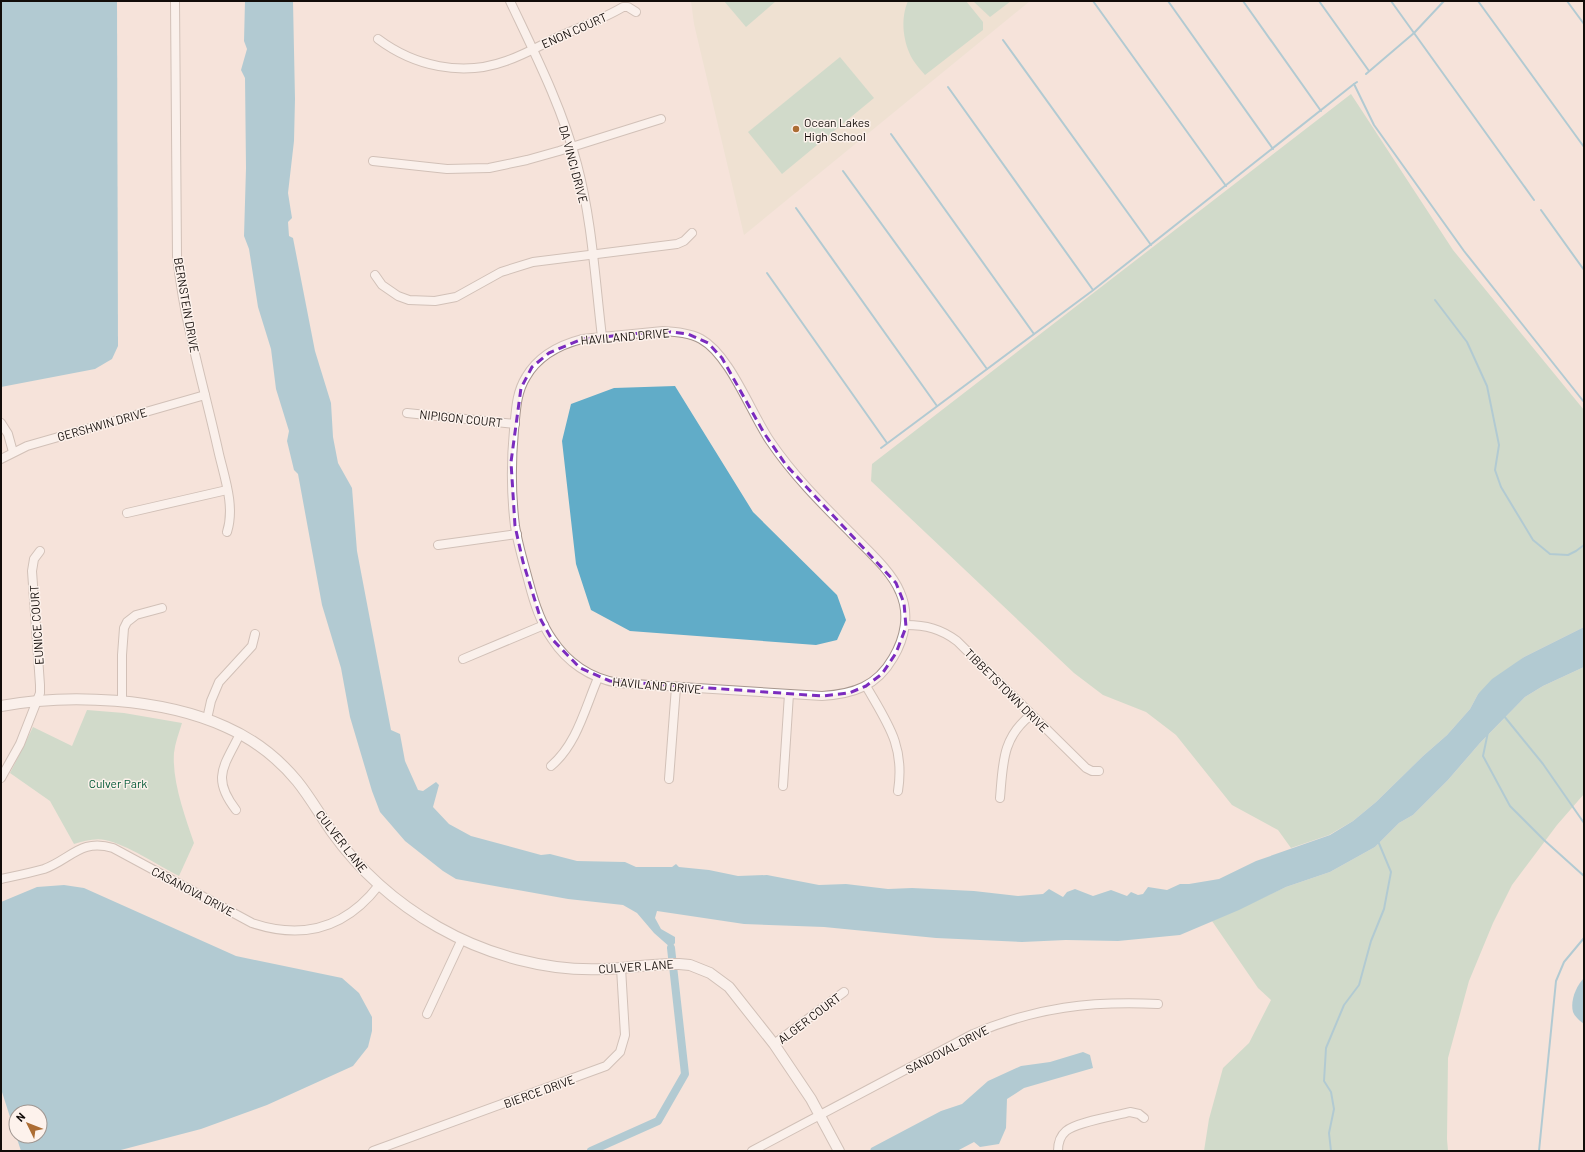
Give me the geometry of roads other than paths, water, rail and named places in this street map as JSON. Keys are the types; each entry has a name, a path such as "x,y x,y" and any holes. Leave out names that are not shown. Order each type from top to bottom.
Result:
{"street":[{"name":"BERNSTEIN DRIVE","path":"175,1 177,256 180,283 188,324 227,490 231,515 227,532"},
{"name":"DA VINCI DRIVE","path":"510,1 533,49 556,103 572,147 582,184 593,254 602,337"},
{"name":"ENON COURT","path":"378,39 391,48 417,60 435,65 464,69 498,63 519,56 622,7 632,8 636,12"},
{"path":"373,162 447,169 489,168 527,160 661,119"},
{"path":"375,276 382,285 398,296 409,300 435,301 456,297 501,272 517,266 533,262 677,244 684,241 692,233"},
{"name":"HAVILAND DRIVE","path":"663,331 676,332 700,339 716,350 722,358 764,433 786,465 804,486 896,582 904,603 906,625 902,640 889,666 875,681 866,686 849,693 822,696 618,683 598,678 580,668 569,660 551,638 544,625 532,592 517,534 513,502 511,462 515,424 517,404 521,388 526,377 539,360 570,342 602,337 663,331"},
{"name":"GERSHWIN DRIVE","path":"1,459 27,446 205,395"},
{"name":"NIPIGON COURT","path":"407,413 515,424"},
{"path":"1,423 8,434 13,452"},
{"path":"127,513 227,490"},
{"path":"438,545 517,534"},
{"name":"EUNICE COURT","path":"1,778 20,744 37,702 40,685 32,565 34,559 40,551"},
{"path":"122,702 122,640 124,628 127,622 136,615 162,608"},
{"path":"463,659 544,625"},
{"name":"TIBBETSTOWN DRIVE","path":"906,625 923,626 940,630 957,641 1086,768 1092,771 1099,770"},
{"path":"208,719 211,701 219,682 252,646 255,634"},
{"path":"551,766 560,759 572,740 598,678"},
{"path":"866,686 887,722 896,743 900,765 898,792"},
{"path":"669,779 676,687"},
{"path":"783,786 790,694"},
{"name":"CULVER LANE","path":"1,706 71,700 122,702 161,707 208,719 240,734 270,754 296,780 308,795 332,832 348,853 379,885 416,913 439,928 492,951 535,963 578,969 621,968 668,963 699,968 710,973 729,987 774,1044 811,1099 839,1151"},
{"path":"1000,798 1004,755 1007,745 1017,727 1031,715"},
{"path":"236,810 227,798 222,786 222,770 240,734"},
{"name":"CASANOVA DRIVE","path":"1,879 44,869 82,847 97,844 105,845 252,923 289,931 318,928 342,919 365,902 379,885"},
{"path":"427,1014 462,939"},
{"name":"BIERCE DRIVE","path":"374,1151 606,1066 620,1052 625,1035 621,968"},
{"name":"ALGER COURT","path":"774,1044 844,992"},
{"name":"SANDOVAL DRIVE","path":"752,1151 973,1034 1017,1017 1044,1010 1088,1004 1128,1002 1158,1004"},
{"path":"1058,1151 1058,1146 1062,1135 1073,1127 1130,1112 1139,1114 1144,1118"}],"water":[{"path":"1,1 117,1 118,346 112,359 95,369 1,387"},
{"path":"245,1 293,1 295,99 294,141 288,193 292,218 288,222 289,236 293,238 315,351 331,403 333,437 338,463 352,488 357,551 391,730 400,734 405,761 418,790 423,791 436,782 439,785 433,807 449,824 471,836 541,855 550,854 577,861 625,862 636,867 672,867 676,864 679,867 709,870 738,876 767,875 819,885 846,884 888,889 912,888 974,891 1018,896 1043,894 1049,889 1063,897 1067,892 1075,889 1093,896 1111,890 1127,896 1131,892 1138,895 1143,894 1148,887 1167,890 1180,884 1219,879 1256,861 1330,835 1353,821 1376,802 1447,735 1470,709 1478,694 1492,679 1524,657 1584,627 1584,667 1543,686 1525,697 1480,743 1448,780 1413,815 1399,823 1375,847 1330,872 1286,887 1239,910 1180,935 1118,941 1066,940 1022,942 936,938 824,927 744,924 657,911 655,918 661,929 675,937 675,943 671,948 654,933 637,913 623,905 568,899 456,879 443,871 405,841 380,812 372,791 350,717 341,668 322,605 298,474 294,470 287,441 289,431 276,389 271,349 258,307 249,249 244,236 246,168 245,78 241,70 247,49 244,41"},
{"path":"675,386 753,512 837,595 846,620 837,640 816,645 630,631 591,610 576,564 562,441 571,404 614,388"},
{"path":"64,885 84,888 236,956 342,978 359,993 372,1017 372,1031 368,1047 353,1066 267,1105 201,1129 117,1151 21,1151 19,1144 48,1144 48,1104 8,1104 8,1111 1,1089 1,902 37,887"},
{"path":"1584,978 1584,1024 1575,1016 1572,1003 1578,985"},
{"path":"1083,1052 1090,1055 1093,1068 1024,1088 1007,1099 1006,1128 999,1144 980,1147 974,1142 957,1151 870,1151 871,1148 941,1111 962,1104 988,1081 1021,1066 1050,1062"}],"waterway":[{"path":"1093,1 1226,186"},
{"path":"1168,1 1273,149"},
{"path":"1243,1 1321,111"},
{"path":"1319,1 1369,71"},
{"path":"1391,1 1534,200"},
{"path":"1366,74 1414,33 1444,1"},
{"path":"1478,1 1584,147"},
{"path":"1567,1 1584,24"},
{"path":"1003,40 1151,245"},
{"path":"1357,82 1354,84 1374,125 1464,251 1584,402"},
{"path":"881,448 1092,291 1354,84"},
{"path":"948,87 1093,290"},
{"path":"891,134 1034,334"},
{"path":"843,171 987,369"},
{"path":"796,208 937,406"},
{"path":"1541,210 1584,270"},
{"path":"767,273 887,443"},
{"path":"1435,300 1467,342 1487,386 1499,445 1495,470 1501,487 1533,540 1550,554 1568,555 1584,545"},
{"path":"1504,716 1543,764 1584,823"},
{"path":"1488,732 1483,756 1510,806 1544,840 1584,876"},
{"path":"1331,1151 1329,1133 1334,1109 1331,1092 1324,1081 1326,1048 1344,1005 1359,985 1371,941 1384,909 1391,872 1378,841"},
{"path":"1539,1151 1556,981 1564,962 1584,938"},
{"path":"591,1151 658,1121 685,1074 671,948"}],"place":[{"name":"Ocean Lakes High School","path":"796,129"}],"park label":[{"name":"Culver Park","path":"118,783"}]}
